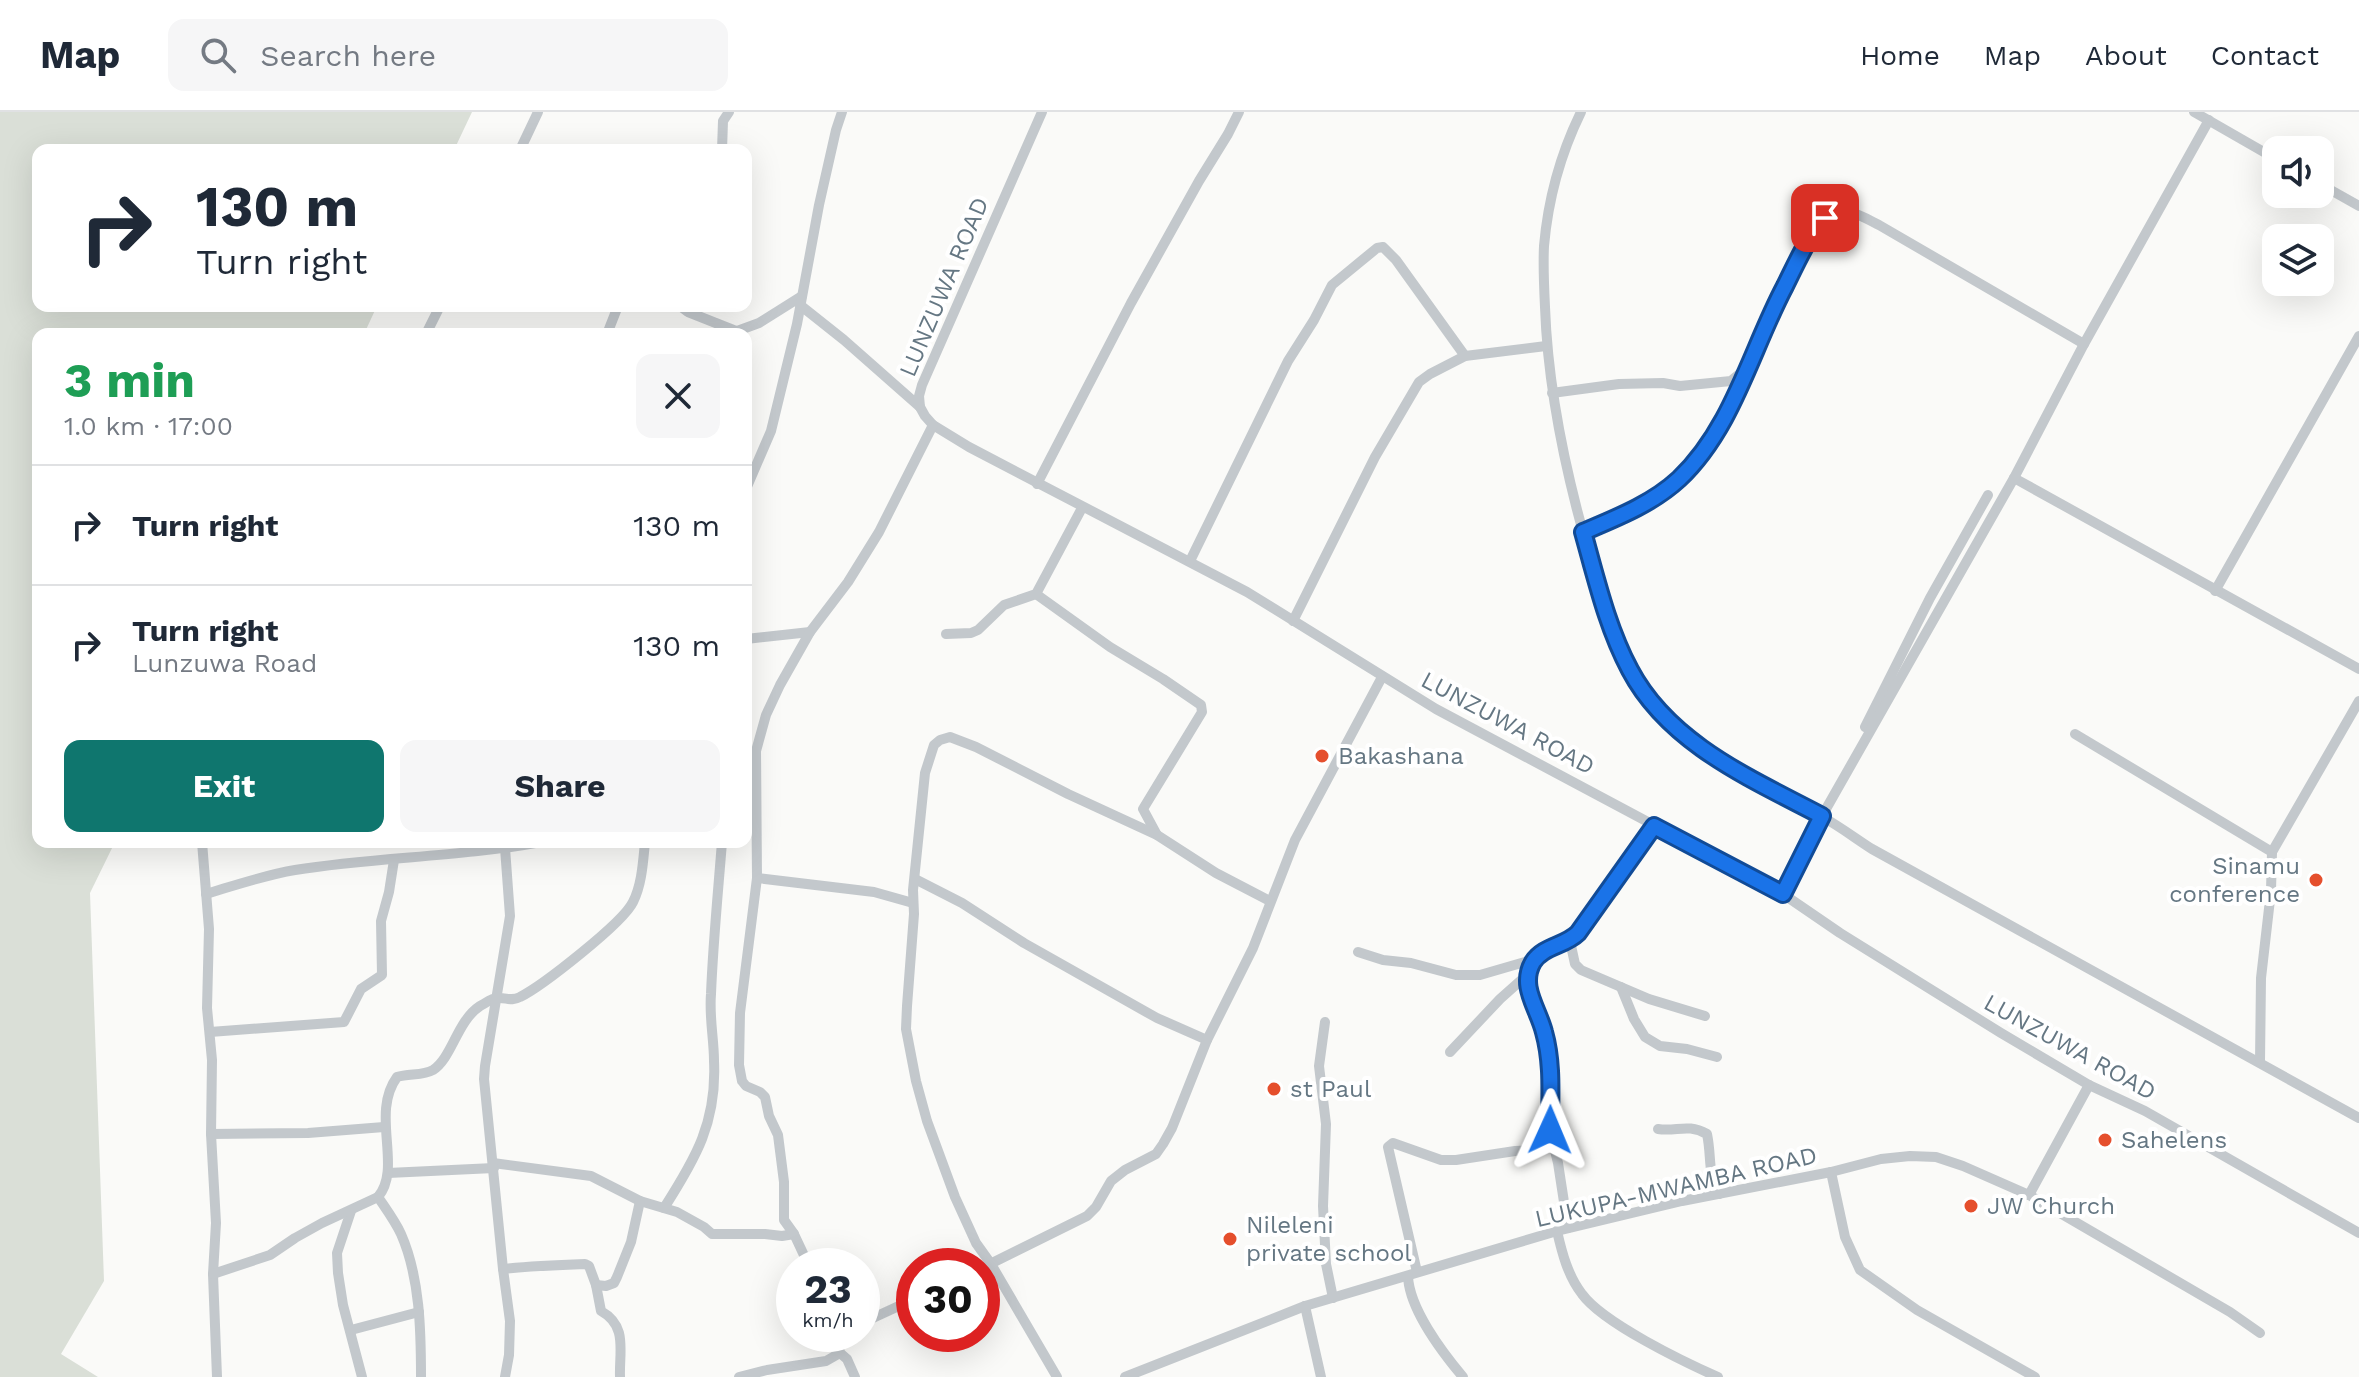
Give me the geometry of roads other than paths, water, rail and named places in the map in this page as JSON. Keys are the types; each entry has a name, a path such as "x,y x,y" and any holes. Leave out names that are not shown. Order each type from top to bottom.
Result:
{"street":[{"path":"523,144 538,112"},
{"path":"722,144 723,121 729,112"},
{"path":"752,460 771,431 842,112"},
{"name":"LUNZUWA ROAD","path":"1042,112 922,385 920,407 933,425 1082,508 1247,592 1436,709 1783,894 1908,977 2089,1085 2145,1111 2359,1233"},
{"path":"1037,484 1131,303 1239,112"},
{"path":"1581,112 1560,166 1548,213 1544,250 1546,346 1552,393 1583,532 1605,610 1631,672 1658,710 1695,743 1725,764 1822,816 1872,849 2359,1118"},
{"path":"2194,112 2262,151"},
{"path":"1822,816 2014,478 2084,344 2209,120"},
{"path":"2334,192 2359,206"},
{"path":"1583,532 1624,514 1662,492 1680,478 1712,440 1811,234 1825,218 1846,212 1858,214 2084,344"},
{"path":"1190,561 1288,361 1332,285 1377,248 1383,247 1396,260 1465,356"},
{"path":"744,328 801,301"},
{"path":"801,301 920,407"},
{"path":"688,312 723,328"},
{"path":"2215,591 2359,336"},
{"path":"1293,621 1375,457 1419,382 1465,356 1546,346"},
{"path":"1552,393 1619,384 1663,383 1680,386 1731,381 1749,367"},
{"path":"752,759 766,715 780,685 810,632 848,582 879,532 933,425"},
{"path":"2014,478 2359,669"},
{"path":"1783,894 1930,598 1988,495"},
{"path":"946,634 978,630 1004,605 1036,594 1082,508"},
{"path":"1036,594 1110,647 1201,705 1202,712 1143,809 1157,835"},
{"path":"752,638 810,632"},
{"path":"1000,1260 1087,1216 1111,1181 1156,1154 1172,1128 1207,1040 1253,948 1295,840 1382,677"},
{"path":"2260,1062 2261,978 2272,852 2359,701"},
{"path":"2075,734 2272,852"},
{"path":"978,1248 955,1197 927,1121 906,1029 920,819 928,759 934,745 950,737 976,747 1157,835 1216,873 1270,901"},
{"path":"756,751 757,878 740,1013 739,1065 746,1086 765,1097 778,1135 784,1182 784,1220 801,1248"},
{"path":"1358,952 1456,975 1480,975 1535,959 1547,949 1570,941 1578,933 1654,826"},
{"path":"202,848 209,929 207,1008 212,1071 217,1377"},
{"path":"206,894 295,870 488,848"},
{"path":"505,1377 510,1321 484,1079 510,916 512,848"},
{"path":"213,1274 270,1255 295,1238 378,1197 388,1173 384,1127 387,1102 397,1077 430,1072 479,1006 496,998 516,999 541,985 627,912 639,887 644,848"},
{"path":"664,1208 699,1151 712,1105 715,1059 710,995 722,848"},
{"path":"210,1032 344,1022 361,989 382,975 381,921 394,860"},
{"path":"757,878 874,892 913,903"},
{"path":"915,879 962,903 1024,943 1157,1018 1207,1040"},
{"path":"1570,941 1575,964 1581,970 1705,1016"},
{"path":"1450,1052 1527,975 1535,959"},
{"path":"1527,975 1550,1058 1550,1130 1558,1163 1570,1273 1581,1293 1594,1307 1694,1372 1718,1377"},
{"path":"1621,987 1645,1037 1660,1046 1717,1057"},
{"path":"1325,1022 1319,1066 1326,1124 1323,1206 1326,1264 1333,1298"},
{"path":"2029,1195 2089,1085"},
{"path":"211,1134 308,1133 384,1127"},
{"path":"1658,1129 1697,1128 1707,1134 1711,1176 1719,1194"},
{"path":"1463,1377 1414,1305 1408,1289 1412,1274 1388,1146 1393,1143 1441,1160 1456,1160 1515,1151 1533,1152 1550,1130"},
{"name":"LUKUPA-MWAMBA ROAD","path":"1125,1377 1305,1306 1563,1230 1682,1201 1881,1159 1910,1156 1936,1157 2029,1195 2230,1312 2260,1333"},
{"path":"388,1173 493,1166 591,1176 640,1201 664,1208 704,1227 712,1234 794,1234"},
{"path":"1831,1172 1845,1237 1860,1270 1917,1310 2035,1377"},
{"path":"378,1197 402,1237 419,1312 421,1377"},
{"path":"596,1285 614,1283 631,1242 640,1201"},
{"path":"351,1211 337,1253 339,1284 362,1377"},
{"path":"503,1269 541,1265 589,1266 601,1311 617,1324 620,1377"},
{"path":"1000,1287 1057,1377"},
{"path":"1305,1306 1321,1377"},
{"path":"351,1330 419,1312"},
{"path":"739,1377 826,1361 840,1353 847,1359 855,1377"}],"place":[{"name":"Bakashana","path":"1322,756"},
{"name":"Sinamu conference","path":"2316,880"},
{"name":"st Paul","path":"1274,1089"},
{"name":"Sahelens","path":"2105,1140"},
{"name":"JW Church","path":"1971,1206"},
{"name":"Nileleni private school","path":"1230,1239"}]}
